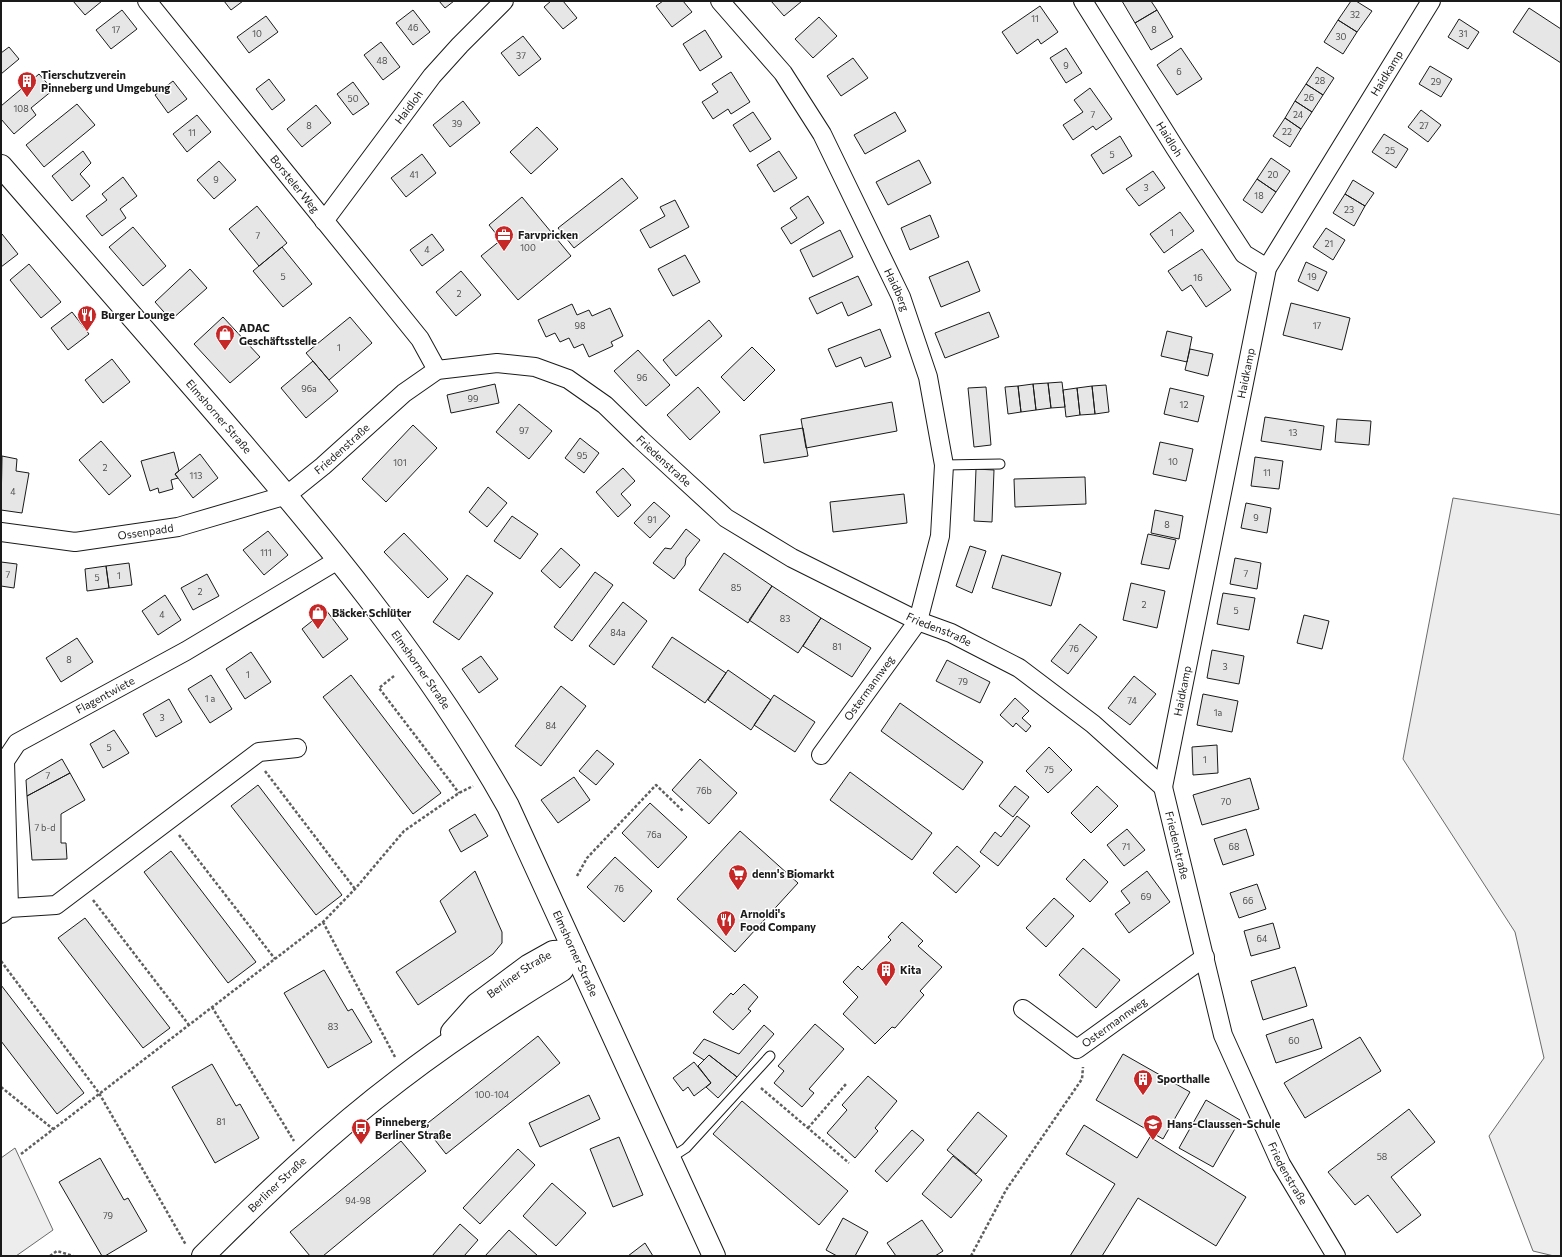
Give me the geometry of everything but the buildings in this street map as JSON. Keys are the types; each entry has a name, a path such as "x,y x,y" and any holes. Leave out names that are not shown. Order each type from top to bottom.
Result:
{"main road":[{"name":"Elmshorner Straße","path":"2,169 287,495 435,689 484,763 508,806 714,1256"},
{"name":"Berliner Straße","path":"196,1253 253,1206 304,1159 430,1056 562,970 574,951"}],"street":[{"name":"Borsteler Weg","path":"147,1 420,339 437,370"},
{"name":"Haidloh","path":"324,221 432,76 460,45 504,1"},
{"name":"Haidberg","path":"720,1 783,73 822,134 901,297 928,377 944,465 940,536 918,621"},
{"name":"Haidloh","path":"1083,1 1175,148 1244,254 1267,268"},
{"name":"Haidkamp","path":"1163,787 1267,268 1431,1"},
{"name":"Friedenstraße","path":"287,495 404,393 437,370 497,363 535,367 568,379 605,405 640,440 726,518 792,558 918,621 951,633 1019,668 1093,724 1163,787 1223,1035 1281,1164 1336,1256"},
{"name":"Ossenpadd","path":"1,532 75,542 178,527 287,495"},
{"name":"Flagentwiete","path":"259,752 56,905 5,911 5,762 17,742 186,651 338,560"},
{"name":"Ostermannweg","path":"821,755 918,621"},
{"path":"259,752 297,748"},
{"name":"Ostermannweg","path":"1024,1009 1077,1049 1205,957"}],"lane":[{"path":"944,465 1000,464"},
{"path":"669,1159 686,1148 770,1056"}],"path":[{"path":"394,676 379,688 459,793"},
{"path":"259,752 264,769 355,889"},
{"path":"577,876 587,858 656,785 683,811"},
{"path":"21,1154 323,922 355,889 404,831 459,793 474,786"},
{"path":"168,821 274,959"},
{"path":"82,886 189,1025"},
{"path":"323,922 405,1076"},
{"path":"1,961 99,1094 196,1253"},
{"path":"212,1007 304,1159"},
{"path":"971,1256 1006,1190 1082,1079 1084,1061 1077,1049"},
{"path":"750,1078 849,1163"},
{"path":"808,1128 846,1084"},
{"path":"1,1087 53,1129"},
{"path":"50,1256 57,1251 73,1256"}],"shaded area":[{"path":"1453,498 1561,515 1561,1256 1554,1256 1533,1251 1489,1136 1544,1058 1515,932 1403,759"},
{"path":"15,1148 53,1230 16,1256 1,1256 1,1158"}],"place":[{"name":"Tierschutzverein Pinneberg und Umgebung","path":"27,98"},
{"name":"Farvpricken","path":"504,252"},
{"name":"Burger Lounge","path":"87,332"},
{"name":"ADAC Geschäftsstelle","path":"225,351"},
{"name":"Bäcker Schlüter","path":"318,630"},
{"name":"denn's Biomarkt","path":"738,891"},
{"name":"Arnoldi's Food Company","path":"726,937"},
{"name":"Kita","path":"886,987"},
{"name":"Sporthalle","path":"1143,1096"},
{"name":"Hans-Claussen-Schule","path":"1153,1141"},
{"name":"Pinneberg, Berliner Straße","path":"361,1145"}]}
